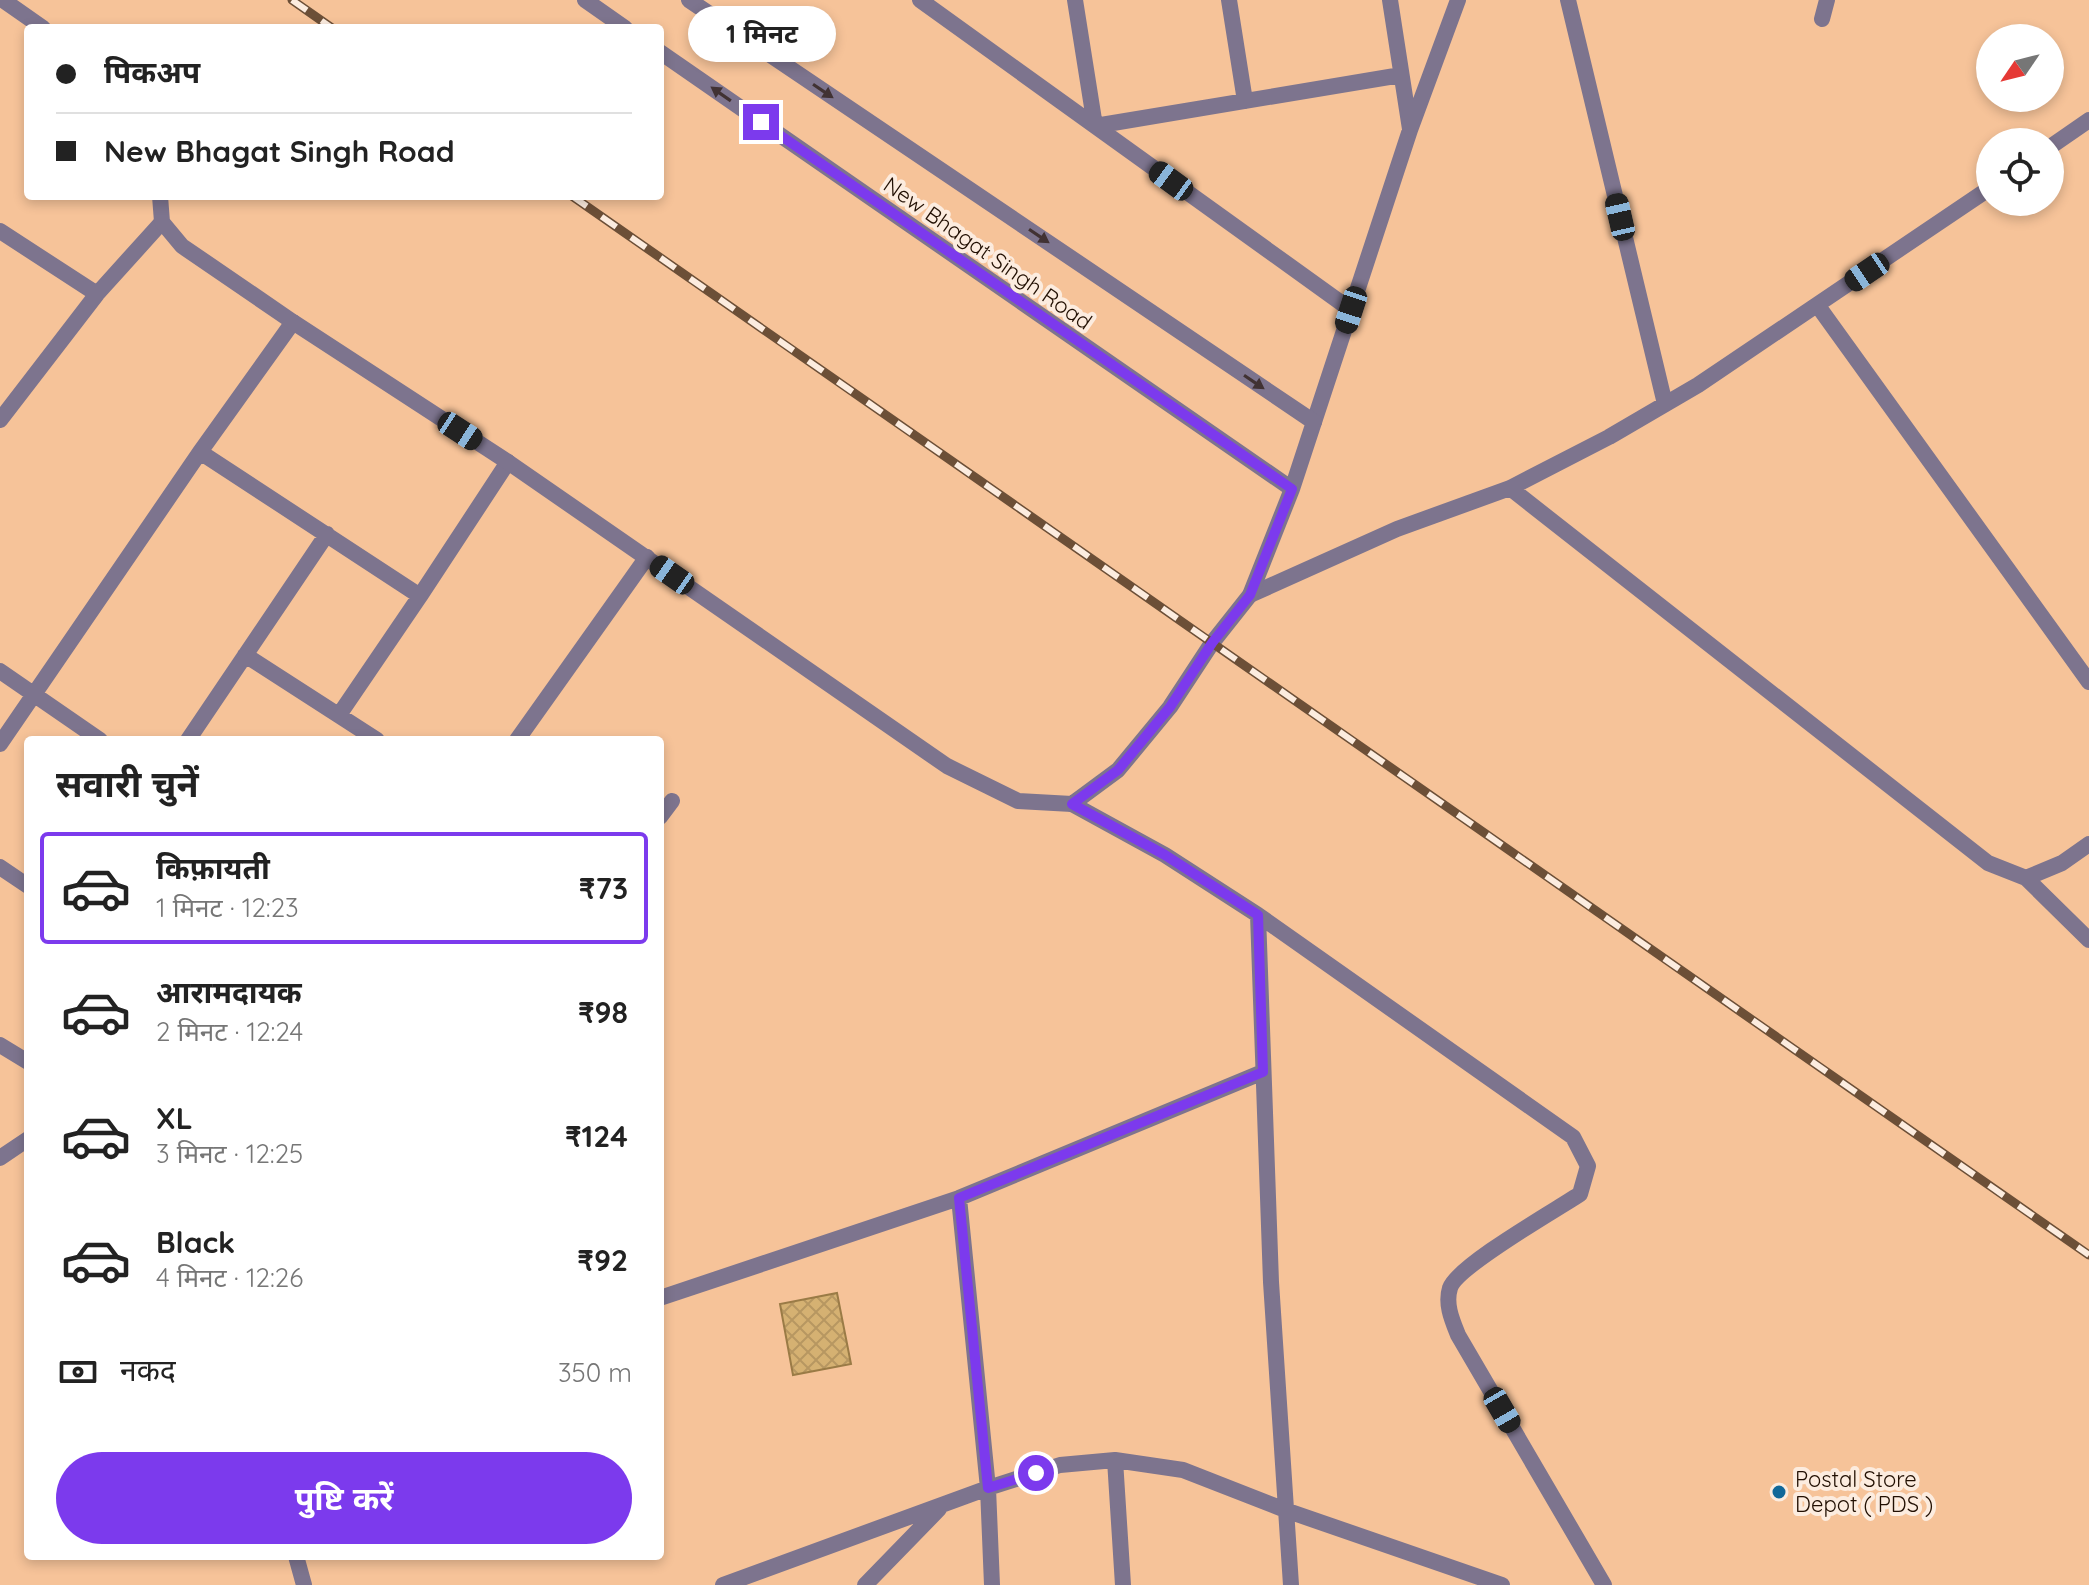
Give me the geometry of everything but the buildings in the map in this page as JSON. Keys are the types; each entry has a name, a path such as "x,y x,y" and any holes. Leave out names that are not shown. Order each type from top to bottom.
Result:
{"street":[{"path":"3,0 37,24"},
{"path":"585,0 619,24"},
{"name":"New Bhagat Singh Road","path":"689,0 1314,422"},
{"path":"1075,0 1095,126"},
{"path":"1229,0 1245,101"},
{"path":"1390,0 1410,130"},
{"path":"1072,804 1118,770 1170,707 1212,643 1250,595 1292,489 1410,130 1458,0"},
{"path":"1568,0 1665,404"},
{"path":"1822,19 1827,0"},
{"path":"923,1 1351,310"},
{"name":"New Bhagat Singh Road","path":"664,55 1292,489"},
{"path":"1095,126 1401,75"},
{"path":"2064,138 2089,121"},
{"path":"1250,595 1397,529 1510,488 1609,437 1818,306 1976,198"},
{"path":"160,200 162,222 182,246 508,462 947,766 1018,801 1072,804 1165,855 1258,915 1573,1137 1588,1166 1580,1194 1467,1267 1450,1286 1449,1312 1458,1335 1604,1585"},
{"path":"0,420 97,294 162,222"},
{"path":"0,231 97,294"},
{"path":"1818,306 2089,682"},
{"path":"0,744 293,322"},
{"path":"200,452 420,596"},
{"path":"339,715 508,462"},
{"path":"1510,488 1988,863 2026,878 2089,940"},
{"path":"191,736 327,534"},
{"path":"520,736 647,557"},
{"path":"245,655 371,736"},
{"path":"0,671 94,736"},
{"path":"664,812 672,801"},
{"path":"2026,878 2062,863 2089,844"},
{"path":"0,867 24,883"},
{"path":"1258,915 1271,1282 1291,1585"},
{"path":"0,1045 24,1060"},
{"path":"664,1291 959,1198 1263,1072"},
{"path":"0,1158 24,1142"},
{"path":"959,1198 988,1488 992,1585"},
{"path":"1115,1460 1123,1585"},
{"path":"723,1585 988,1488 1060,1465 1115,1460 1183,1470 1288,1511 1502,1585"},
{"path":"865,1585 943,1505"},
{"path":"297,1560 304,1585"}],"railway":[{"path":"292,0 326,24"},
{"path":"578,200 2089,1255"}],"place":[{"name":"Postal Store Depot ( PDS )","path":"1779,1492"}],"route":[{"path":"761,122 1292,489 1250,595 1212,643 1170,707 1118,770 1072,804 1165,855 1258,915 1263,1072 959,1198 988,1488 1036,1473"}]}
